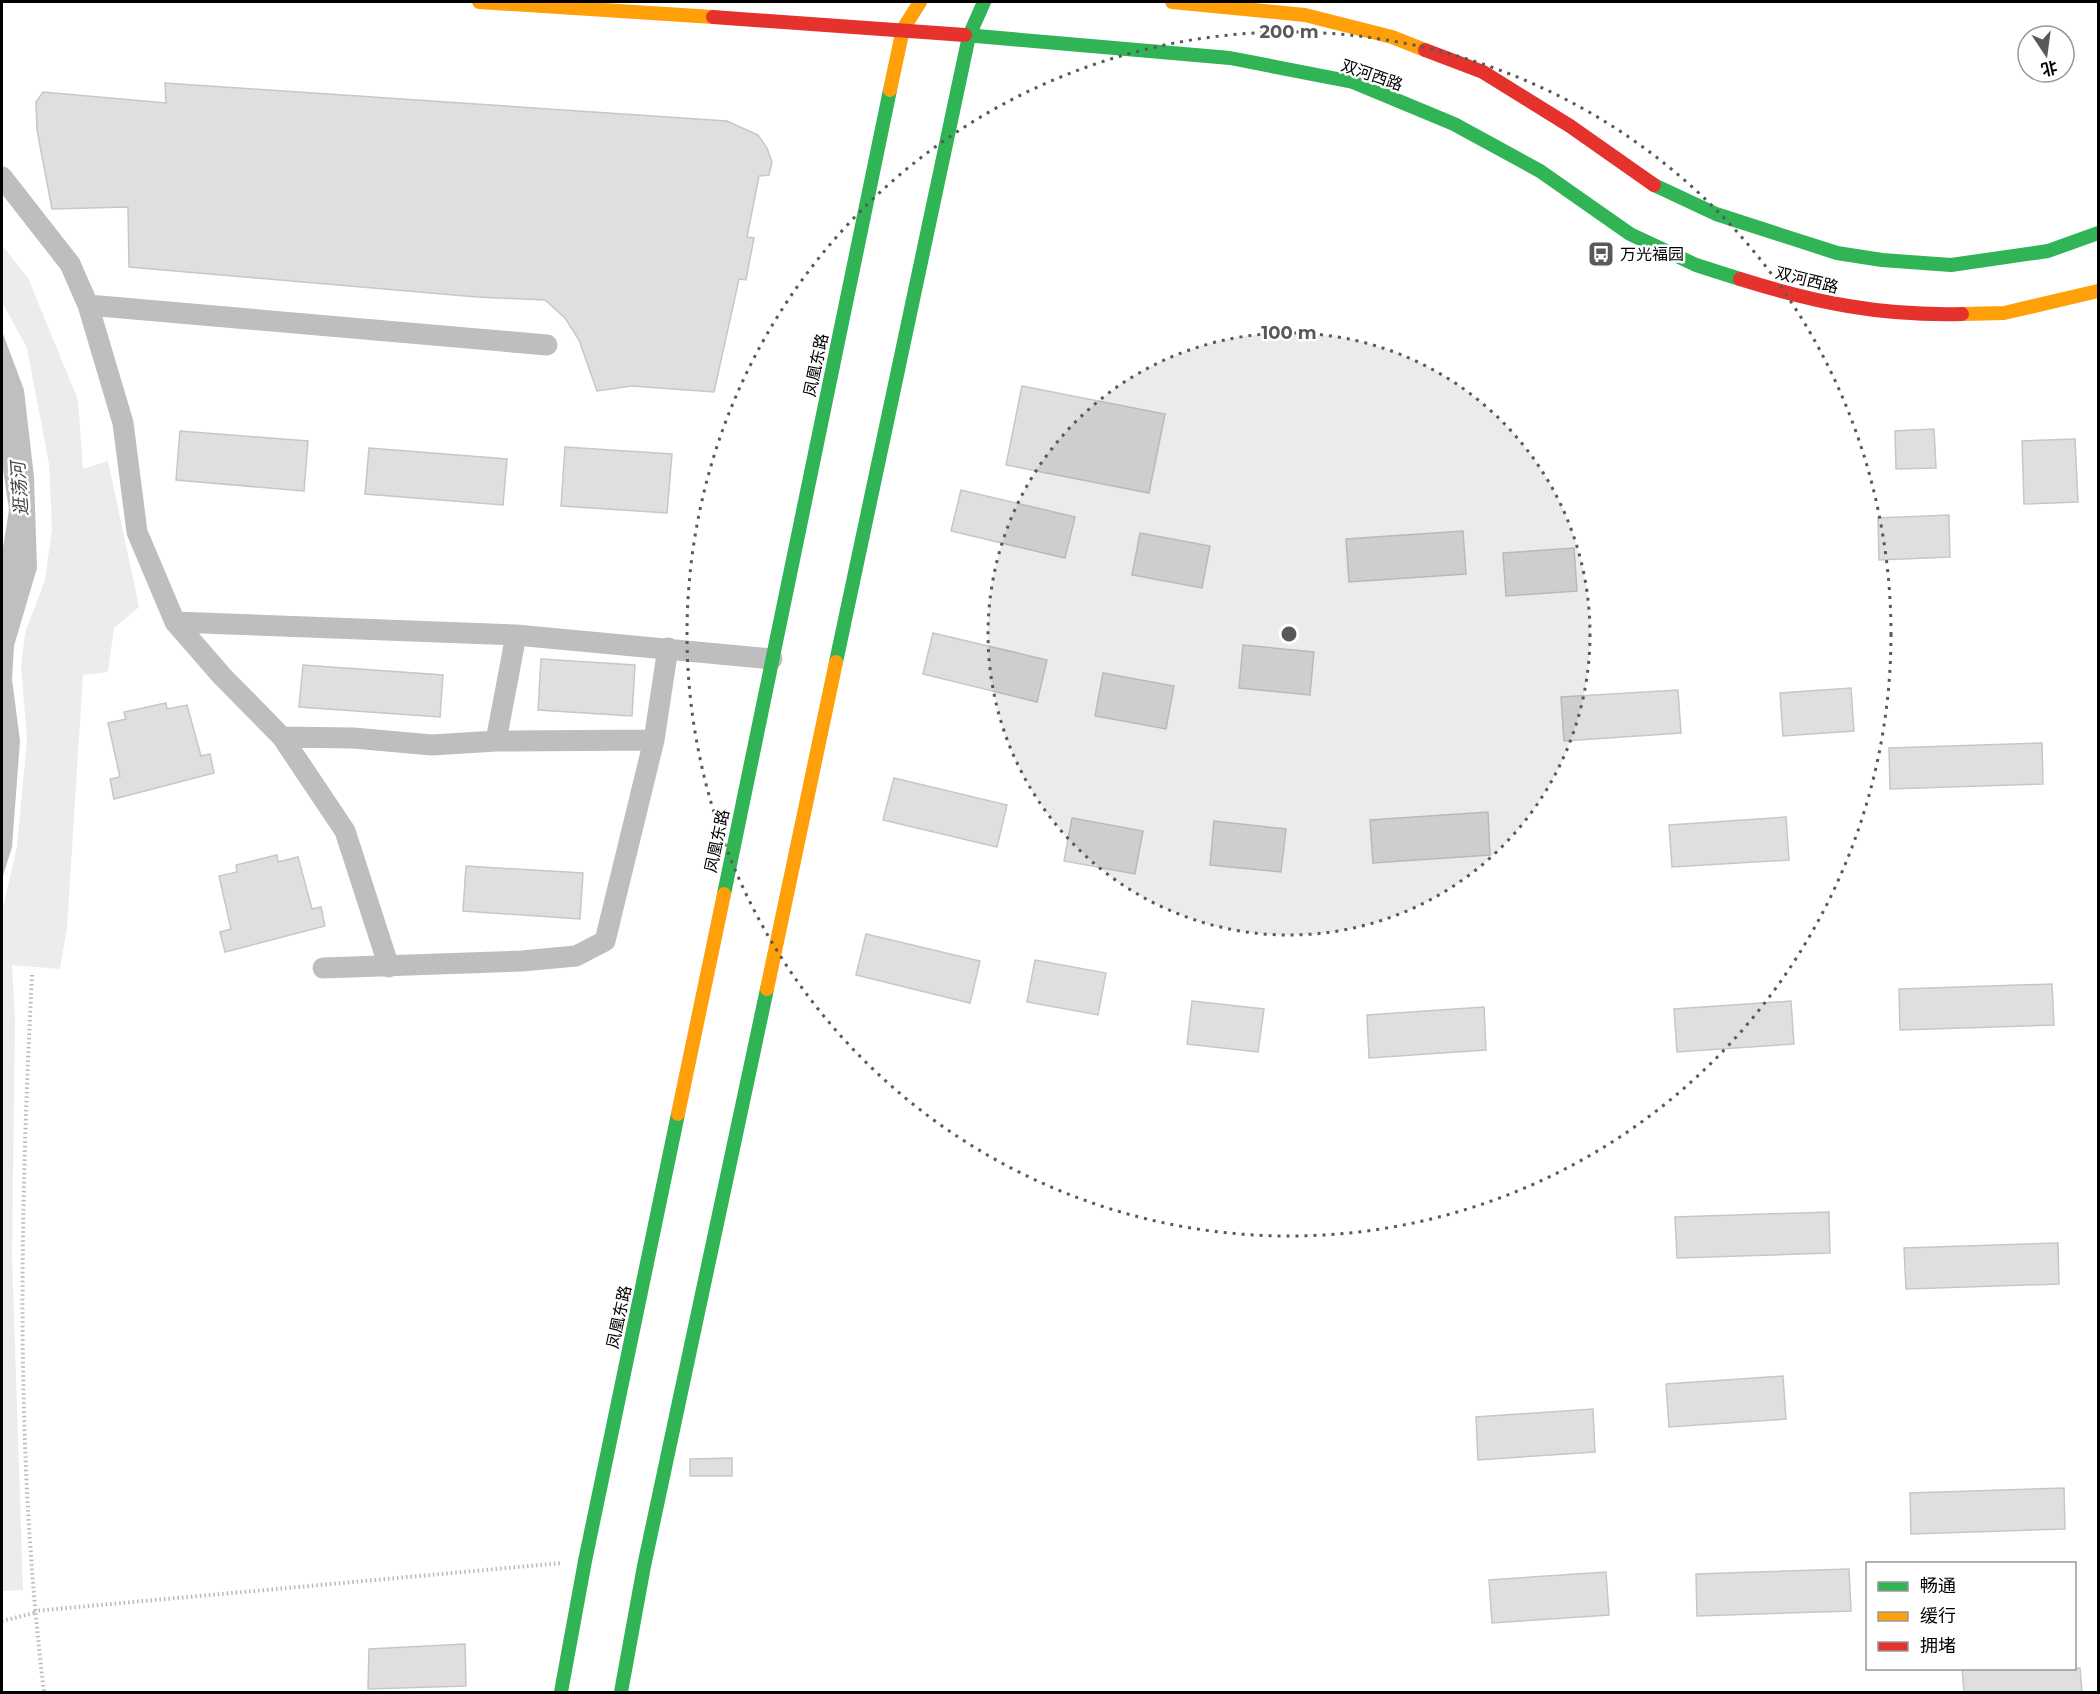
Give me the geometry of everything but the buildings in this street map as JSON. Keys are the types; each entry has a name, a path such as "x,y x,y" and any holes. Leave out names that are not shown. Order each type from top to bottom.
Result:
{"street":[{"name":"双河西路","path":"479,2 903,29 1230,58 1353,82 1454,124 1540,171 1630,234 1696,265 1784,293 1860,310 1914,315 2004,313 2098,291"},
{"name":"凤凰东路","path":"561,1692 585,1561 903,29 920,2"},
{"path":"621,1692 664,1474 969,36 984,2"},
{"name":"双河西路","path":"1172,2 1305,15 1392,37 1483,72 1570,126 1657,187 1716,214 1837,253 1882,260 1951,265 2048,251 2098,233"},
{"path":"2,177 70,264 88,305 123,423 137,532 175,622 222,676 282,737 345,831 389,967"},
{"path":"88,305 547,345"},
{"path":"175,622 516,635 772,659"},
{"path":"496,741 516,635"},
{"path":"323,968 389,967 576,956 605,940 654,740 668,648"},
{"path":"282,737 353,738 432,745 496,741 654,740"}],"path":[{"path":"32,975 25,1108 21,1384 34,1612 44,1692"},
{"path":"2,1621 34,1612 585,1561"}],"shaded area":[{"path":"2,245 28,278 78,400 83,469 108,461 139,607 114,628 108,672 83,675 67,928 60,969 12,965 15,1020 12,1254 23,1590 2,1591 2,911 17,847 27,739 21,666 25,633 45,580 52,529 49,464 27,348 2,302"}],"water":[{"name":"逛荡河","path":"2,331 24,390 34,477 37,568 14,646 12,679 20,741 12,847 2,879 2,554 9,510 2,462"}],"traffic: fast":[{"path":"836,662 969,36 984,2"},
{"path":"965,35 1230,58 1353,82 1454,124 1540,171 1630,234 1696,265 1740,279"},
{"path":"724,894 890,90"},
{"path":"1654,185 1716,214 1837,253 1882,260 1951,265 2048,251 2098,233"},
{"path":"621,1692 644,1566 767,989"},
{"path":"561,1692 585,1561 678,1114"}],"traffic: slow":[{"path":"479,2 713,17"},
{"path":"890,90 903,29 920,2"},
{"path":"1172,2 1305,15 1392,37 1425,50"},
{"path":"1962,314 2004,313 2098,291"},
{"path":"767,989 836,662"},
{"path":"678,1114 724,894"}],"traffic: jam":[{"path":"713,17 965,35"},
{"path":"1425,50 1483,72 1570,126 1654,185"},
{"path":"1740,279 1796,295 1850,306 1904,313 1962,314"}],"place":[{"name":"万光福园","path":"1601,254"}]}
